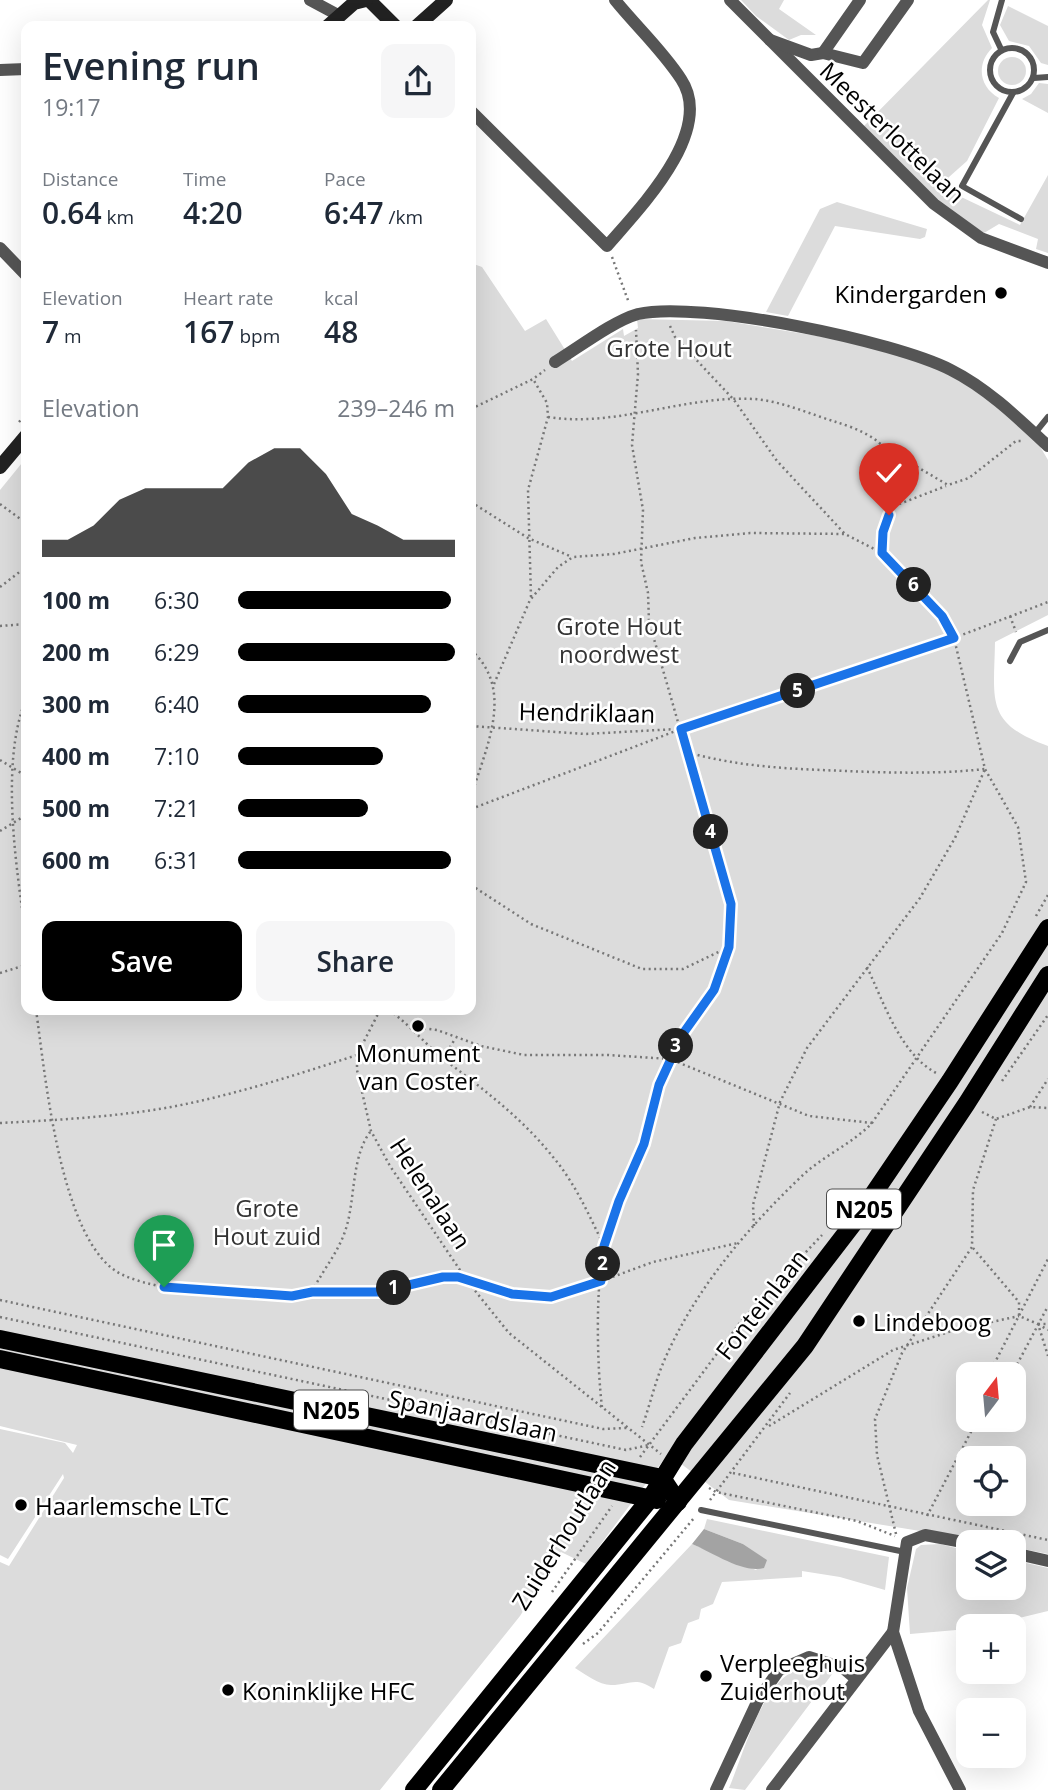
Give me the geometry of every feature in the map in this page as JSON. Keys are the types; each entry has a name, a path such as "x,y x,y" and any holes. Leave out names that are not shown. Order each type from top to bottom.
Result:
{"main road":[{"name":"Fonteinlaan","path":"650,1499 684,1444 853,1224 950,1082 1039,926"},
{"name":"N205","path":"677,1503 805,1346 967,1103 1048,975"},
{"name":"Spanjaardslaan","path":"0,1339 662,1478"},
{"name":"Spanjaardslaan","path":"0,1359 677,1503"},
{"path":"441,1790 677,1503 662,1478"},
{"name":"Zuiderhoutlaan","path":"414,1790 650,1499"}],"street":[{"path":"310,0 338,15"},
{"path":"333,21 354,3 367,0 390,21"},
{"path":"423,21 446,0"},
{"path":"476,116 607,246 639,209 678,154 689,125 682,80 615,0"},
{"name":"Meesterlottelaan","path":"730,0 765,38 942,211 981,238 1048,263"},
{"path":"823,53 860,0"},
{"path":"765,38 811,55 823,53 863,63 908,0"},
{"path":"0,70 21,68"},
{"path":"0,248 21,270"},
{"path":"555,362 634,315 662,310 740,318 901,349 953,370 984,392 1048,446"},
{"path":"0,467 21,442"},
{"path":"956,1541 925,1535 903,1544 893,1632 919,1711 960,1790"},
{"path":"1026,1556 1048,1560"},
{"path":"772,1790 893,1632"},
{"path":"716,1790 758,1700 779,1670 809,1657 843,1668 856,1679"}],"lane":[{"path":"1001,49 993,32 1002,0"},
{"path":"1014,47 1027,53 1034,65 1034,78 1026,88 1013,93 1000,90 990,77 992,60 1001,49 1014,47"},
{"path":"1034,78 1048,77"},
{"path":"1013,93 962,186 1021,219"},
{"path":"1036,434 1048,417"},
{"path":"1010,661 1020,642 1048,630"},
{"path":"701,1510 903,1544"}],"path":[{"path":"602,1408 599,1381 604,1246 619,1201 644,1144 659,1085 670,1059 682,1035 714,990 729,947 731,904 649,622 648,593 640,562 643,510 632,445 638,373 634,315 607,246"},
{"path":"642,1427 673,1341 695,1303 738,1243 754,1226 827,1154 872,1123 1002,933 1026,882 1018,828 985,769 954,638 942,616 882,553 845,534 777,461 734,400 675,337 662,310"},
{"path":"476,407 533,379 555,362"},
{"path":"530,600 530,474 548,417 547,403 533,379"},
{"path":"548,417 573,421 734,400 763,400 845,425 948,485"},
{"path":"894,506 969,478 1016,442 1033,440 1036,434"},
{"path":"882,553 883,532 894,506 895,478 888,450"},
{"path":"0,504 21,519"},
{"path":"476,505 528,538 573,557"},
{"path":"476,780 492,727 494,684 530,600 548,576 573,557 695,538 750,533 845,534"},
{"path":"0,587 21,571"},
{"path":"476,806 681,729 954,638 1048,601"},
{"path":"1010,616 1020,642"},
{"path":"0,626 21,624"},
{"path":"476,655 484,662 494,684"},
{"path":"21,712 14,729 10,825 21,901"},
{"name":"Hendriklaan","path":"476,726 585,734 681,729"},
{"path":"687,751 721,761 811,770 944,774 985,769"},
{"path":"0,760 21,773"},
{"path":"754,1226 756,1194 780,1102 807,1048 920,898 955,838 985,769"},
{"path":"0,831 21,818"},
{"path":"476,888 531,924 642,968 683,969 729,947"},
{"path":"1039,926 1048,895"},
{"path":"0,973 21,967"},
{"path":"867,967 889,1014 916,1058 936,1073 929,1083"},
{"path":"37,1015 52,1121 65,1176 83,1229 102,1258 122,1275 164,1287 292,1296 312,1292 379,1292 443,1277 529,1297 569,1293 653,1262 738,1243"},
{"path":"0,1123 52,1121 171,1107 249,1089 357,1055 377,1015"},
{"path":"396,1015 413,1027 443,1059 486,1089 553,1157 573,1184 604,1246"},
{"path":"413,1027 437,1030 455,1039 544,1056 608,1055 670,1059 817,1117 872,1123"},
{"path":"443,1059 455,1039"},
{"name":"Helenalaan","path":"357,1055 361,1095 371,1131 390,1166 468,1282 509,1333 649,1445"},
{"path":"1030,1107 1048,1079"},
{"path":"967,1103 996,1119 1030,1107 1048,1108"},
{"path":"903,1544 877,1455 875,1419 896,1364 972,1247 972,1190 996,1119"},
{"path":"312,1292 340,1246 349,1219 361,1153 371,1131"},
{"name":"Fonteinlaan","path":"649,1445 742,1320 830,1227"},
{"path":"972,1247 1019,1302 1019,1317"},
{"path":"995,1362 1048,1259"},
{"name":"Spanjaardslaan","path":"0,1300 604,1429 627,1429"},
{"path":"1018,1362 1048,1306"},
{"name":"Spanjaardslaan","path":"0,1317 626,1450 649,1445"},
{"path":"766,1427 866,1365 909,1344 1019,1317 1048,1330"},
{"path":"1038,1324 1048,1324"},
{"path":"1038,1324 1048,1356"},
{"path":"927,1516 971,1432"},
{"name":"Zuiderhoutlaan","path":"631,1472 649,1445"},
{"path":"580,1646 598,1633 732,1472 891,1509 1048,1540"},
{"path":"716,1492 858,1521 903,1544"},
{"name":"Zuiderhoutlaan","path":"549,1597 620,1493"}],"green space":[{"path":"741,0 784,0 779,9 816,35 801,35 789,40 756,16"},
{"path":"988,0 982,25 992,48 984,61 982,75 987,88 999,98 967,161 949,177 949,185 957,195 1020,225 1048,175 1048,253 1036,249 1038,239 999,224 984,233 936,201 863,127"},
{"path":"1008,6 1048,26 1048,65 1041,63 1029,46 1009,41 1000,25"},
{"path":"1012,57 1022,61 1026,71 1022,81 1012,85 1002,81 998,71 1002,61"},
{"path":"1039,83 1048,84 1048,113 1022,99 1031,94"},
{"path":"837,202 927,229 925,237 920,239 835,226 788,316 766,312 820,209"},
{"path":"476,265 482,267 525,331 546,319 572,361 623,329 624,336 638,328 637,319 726,321 860,343 966,377 1035,438 1048,460 1048,615 995,642 994,680 998,708 1003,719 1028,737 1048,746 1048,1554 1026,1550 1026,1530 956,1530 956,1537 729,1500 668,1454 586,1564 561,1552 520,1616 380,1790 0,1790 0,1562 9,1566 64,1478 63,1474 8,1559 0,1555 0,1429 65,1443 73,1453 77,1445 0,1426 0,490 21,464 21,1015 476,1015"},
{"path":"707,1519 889,1557 885,1590 840,1577 802,1571 802,1577 722,1582 713,1604 701,1609 699,1619 688,1623 681,1643 669,1647 654,1689 637,1682 606,1685 575,1668 692,1544 756,1570 766,1560 743,1544 704,1529"},
{"path":"940,1544 956,1548 956,1600 1026,1600 1026,1563 1048,1568 1048,1611 1026,1616 1026,1614 956,1614 956,1630 910,1634 907,1588 916,1549 921,1545"},
{"path":"799,1669 821,1669 833,1673 745,1790 729,1788 765,1702 786,1676"}],"shaded area":[{"path":"704,1529 743,1544 767,1560 764,1568 737,1565 692,1544"}],"place":[{"name":"Kindergarden","path":"1001,293"},
{"name":"Monument van Coster","path":"418,1026"},
{"name":"Lindeboog","path":"859,1321"},
{"name":"Haarlemsche LTC","path":"21,1505"},
{"name":"Verpleeghuis Zuiderhout","path":"706,1676"},
{"name":"Koninklijke HFC","path":"228,1690"}],"route":[{"path":"164,1287 292,1296 312,1292 379,1292 443,1277 458,1277 493,1290 529,1297 551,1297 601,1281 604,1246 619,1201 644,1144 659,1085 682,1035 714,990 729,947 731,904 719,854 696,786 681,729 954,638 942,616 882,553 883,532 889,515"}],"park label":[{"name":"Grote Hout","path":"669,347"},
{"name":"Grote Hout noordwest","path":"619,639"},
{"name":"Grote Hout zuid","path":"267,1221"}]}
